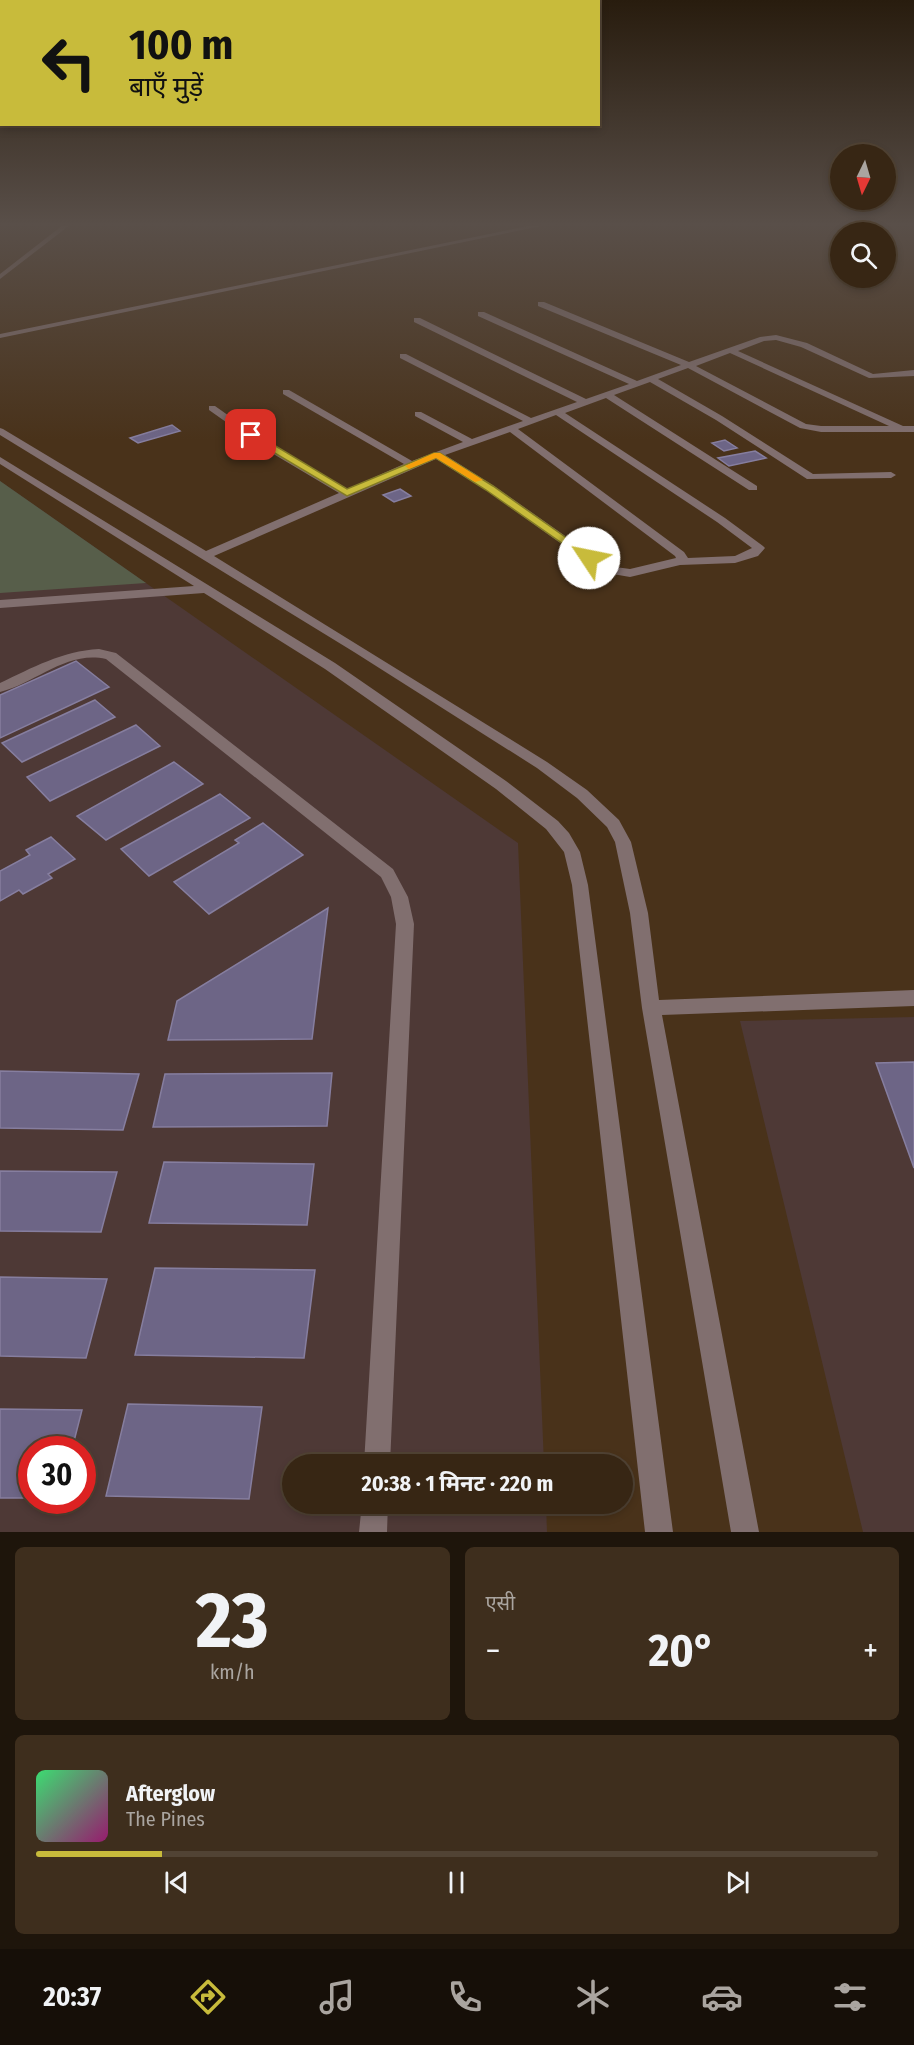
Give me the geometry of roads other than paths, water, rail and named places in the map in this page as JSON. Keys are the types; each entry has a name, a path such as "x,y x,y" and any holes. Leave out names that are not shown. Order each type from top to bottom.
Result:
{"street":[{"path":"0,336 193,296"},
{"path":"541,304 690,366 803,426 821,429 909,429"},
{"path":"481,314 637,384"},
{"path":"417,320 585,402"},
{"path":"205,556 470,442 763,339 777,337 872,375 882,376 899,371 914,373"},
{"path":"732,351 909,429"},
{"path":"404,356 530,421"},
{"path":"651,379 719,418 811,477 891,475"},
{"path":"286,392 412,465"},
{"path":"607,394 753,488"},
{"path":"212,408 263,444 347,493"},
{"path":"437,455 490,488 605,569 630,573 680,561 717,562 753,554 759,548 721,519 556,411"},
{"path":"418,414 470,442"},
{"path":"510,428 680,554 682,558 680,561"},
{"path":"0,431 359,649 531,758 582,794 613,824 628,856 639,913 651,1008 745,1532"},
{"path":"0,460 330,666 501,785 552,825 563,837 572,852 580,885 659,1532"},
{"path":"0,604 205,590"},
{"path":"0,688 76,655 96,651 111,656 387,873 397,888 404,906 405,924 378,1454"},
{"path":"651,1008 914,998"},
{"path":"373,1532 374,1514"}]}
